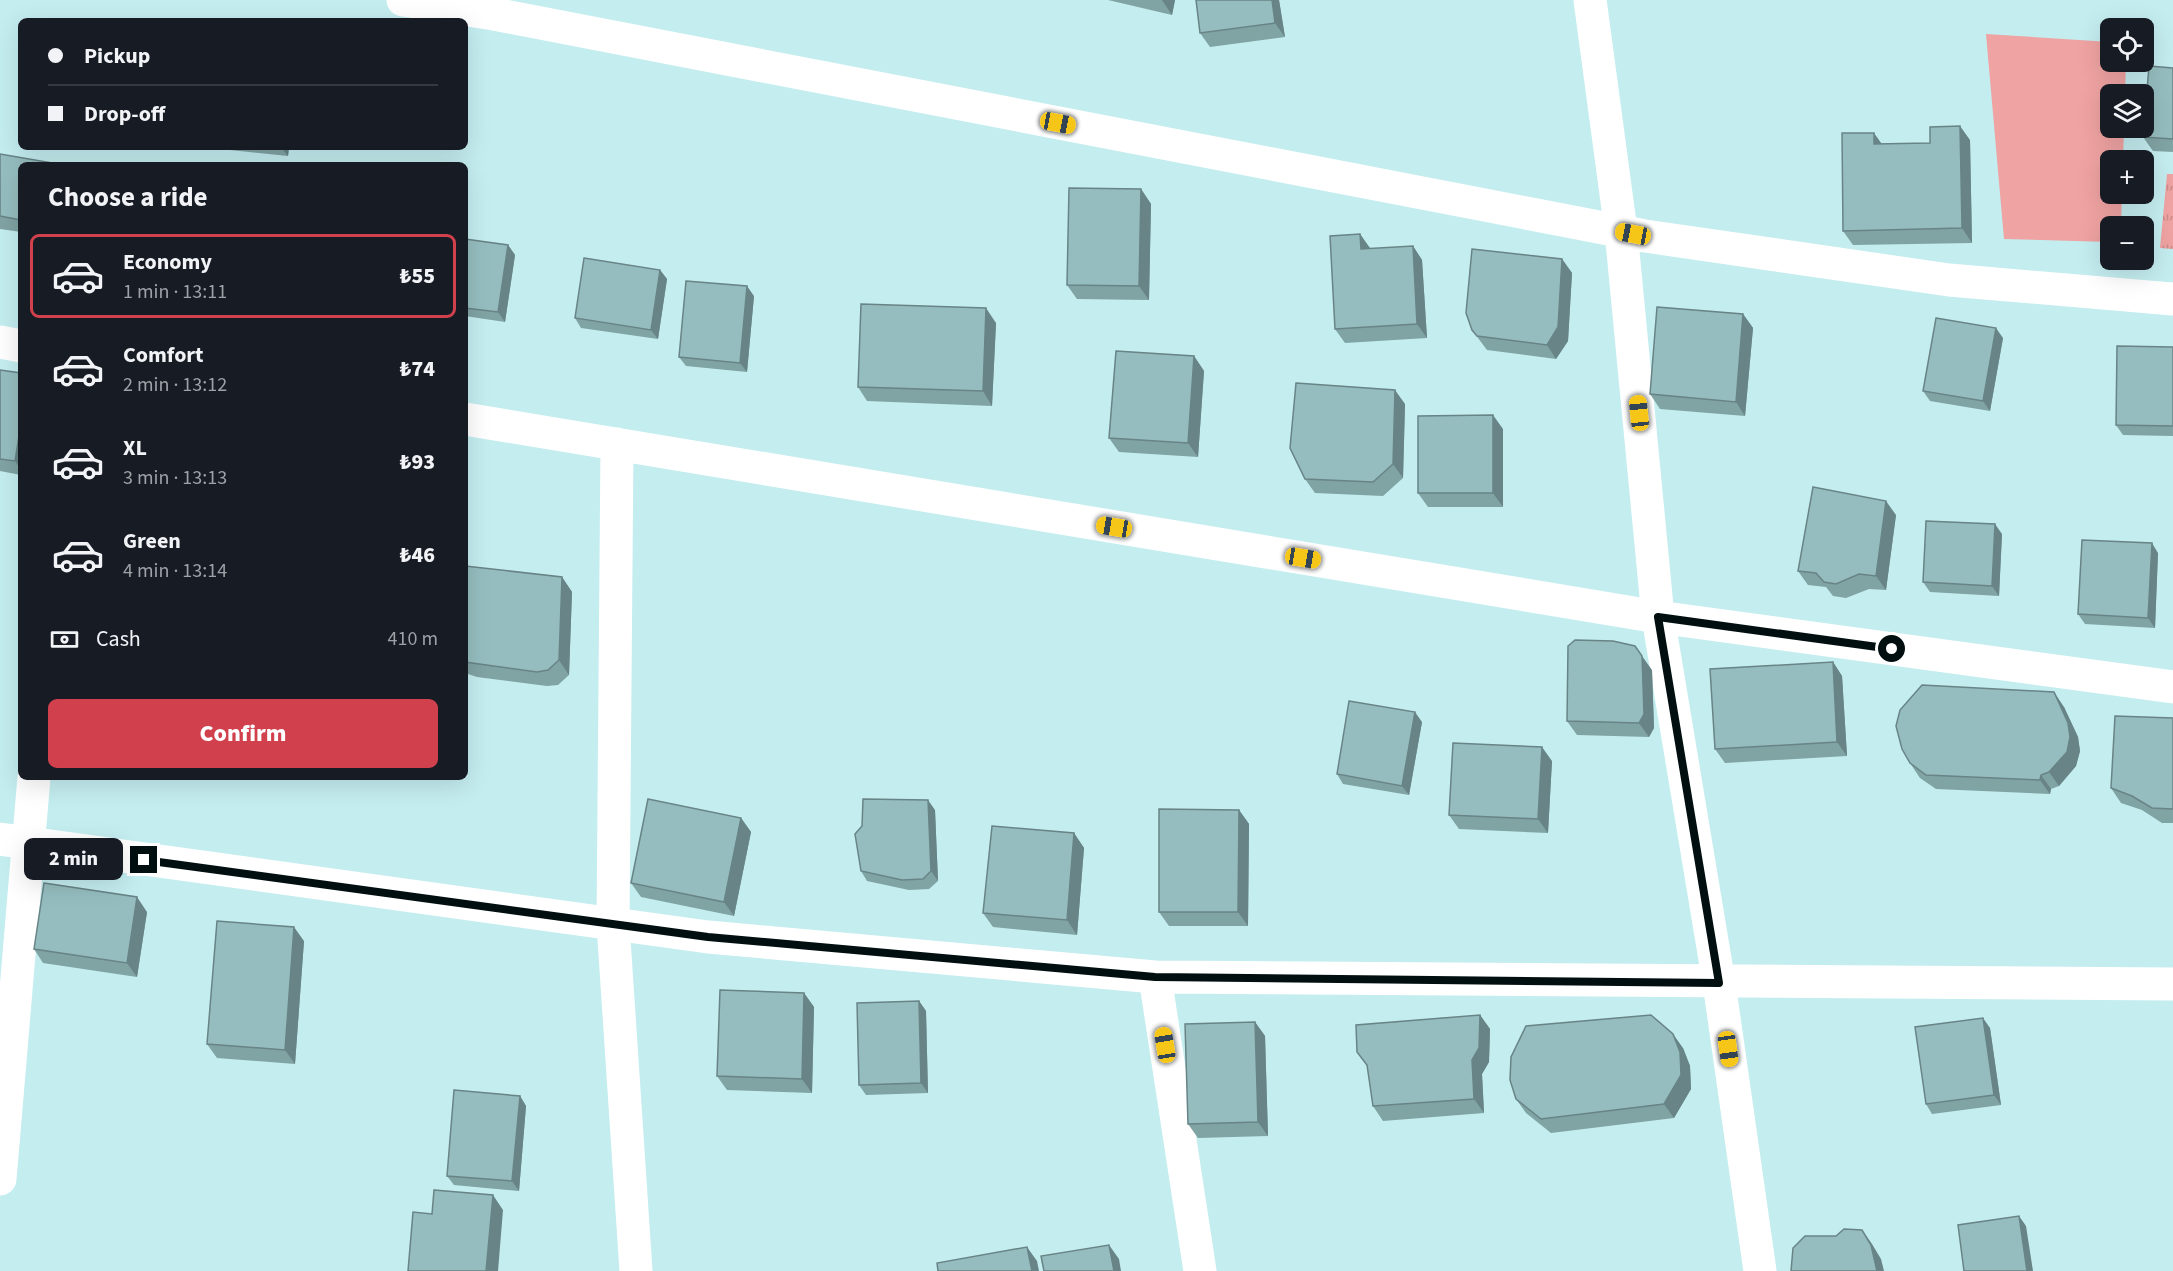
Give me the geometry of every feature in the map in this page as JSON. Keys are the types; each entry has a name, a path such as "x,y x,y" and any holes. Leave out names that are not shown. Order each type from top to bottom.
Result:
{"street":[{"path":"403,0 494,14 1621,231 1949,280 2173,299"},
{"path":"1590,0 1621,231 1658,617 1719,983 1760,1271"},
{"path":"0,342 18,345"},
{"path":"468,419 1658,617 2173,687"},
{"path":"617,444 613,924 636,1271"},
{"path":"0,1179 13,841 33,780"},
{"path":"13,841 708,937 1155,977 1719,983 2173,984"},
{"path":"1155,977 1200,1271"}],"green space":[{"path":"1986,34 2100,41 2100,72 2126,72 2125,84 2100,84 2100,138 2124,138 2123,150 2100,150 2100,204 2122,204 2121,216 2100,216 2100,242 2004,239"},
{"path":"2167,174 2173,174 2173,249 2160,248"}],"building":[{"path":"1196,0 1272,0 1275,23 1200,33"},
{"path":"2154,66 2173,68 2173,139 2154,138 2154,84 2147,84 2148,72 2154,72"},
{"path":"1960,126 1962,228 1843,231 1842,133 1874,133 1874,144 1930,143 1930,127"},
{"path":"0,154 47,162 18,162 18,219 0,216"},
{"path":"1069,188 1141,189 1139,286 1067,285"},
{"path":"1360,234 1361,249 1413,246 1417,324 1335,329 1330,236"},
{"path":"468,239 508,245 498,312 468,308"},
{"path":"1472,249 1562,259 1558,327 1547,345 1477,336 1472,330 1466,313"},
{"path":"584,258 660,270 651,330 575,318"},
{"path":"686,281 747,286 740,363 679,357"},
{"path":"861,304 986,308 983,391 858,387"},
{"path":"1657,307 1743,314 1736,402 1650,394"},
{"path":"1936,318 1996,328 1983,401 1923,391"},
{"path":"2117,346 2173,347 2173,426 2116,425"},
{"path":"1116,351 1194,356 1188,443 1109,438"},
{"path":"0,370 18,373 18,442 15,461 0,459"},
{"path":"1296,383 1395,390 1393,464 1373,482 1305,479 1290,448"},
{"path":"1493,415 1493,493 1418,493 1418,416"},
{"path":"1813,487 1886,501 1876,576 1859,574 1836,584 1824,582 1816,573 1798,571"},
{"path":"1926,521 1995,524 1992,586 1923,582"},
{"path":"2082,540 2152,543 2148,618 2078,614"},
{"path":"468,566 562,577 559,660 548,670 537,672 468,662"},
{"path":"1575,640 1613,641 1635,646 1642,656 1644,714 1639,723 1567,721 1568,646"},
{"path":"1833,662 1837,742 1715,749 1710,669"},
{"path":"1922,685 2054,692 2068,723 2070,737 2067,752 2049,772 2041,775 2040,780 1926,775 1910,763 1902,749 1896,726 1900,710"},
{"path":"1349,701 1415,712 1402,786 1337,774"},
{"path":"2115,716 2173,718 2173,809 2152,808 2132,796 2111,788"},
{"path":"1453,743 1542,747 1538,819 1449,815"},
{"path":"648,799 741,818 724,902 631,883"},
{"path":"863,799 928,800 931,871 923,879 902,880 861,871 855,834 862,826"},
{"path":"1159,809 1239,810 1238,912 1159,912"},
{"path":"992,826 1074,833 1067,920 983,913"},
{"path":"44,883 137,897 127,963 34,949"},
{"path":"217,921 294,927 285,1050 207,1044"},
{"path":"720,990 804,993 802,1079 717,1076"},
{"path":"919,1001 921,1083 859,1085 857,1003"},
{"path":"1480,1015 1479,1048 1472,1060 1474,1099 1373,1106 1367,1065 1357,1052 1356,1025"},
{"path":"1651,1015 1673,1034 1680,1052 1681,1075 1664,1104 1541,1119 1516,1099 1510,1080 1511,1057 1526,1026"},
{"path":"1983,1018 1994,1095 1926,1104 1915,1027"},
{"path":"1255,1022 1258,1122 1188,1124 1185,1024"},
{"path":"454,1090 520,1096 512,1181 447,1176"},
{"path":"434,1190 493,1195 486,1271 408,1271 413,1212 432,1214"},
{"path":"2019,1216 2027,1271 1964,1271 1958,1225"},
{"path":"1844,1229 1862,1230 1871,1245 1877,1271 1791,1271 1793,1248 1805,1236 1836,1236"},
{"path":"1109,1245 1114,1271 1044,1271 1041,1256"},
{"path":"1027,1247 1032,1271 938,1271 937,1263"}],"route":[{"path":"144,860 708,937 1155,977 1719,983 1658,617 1892,649"}]}
